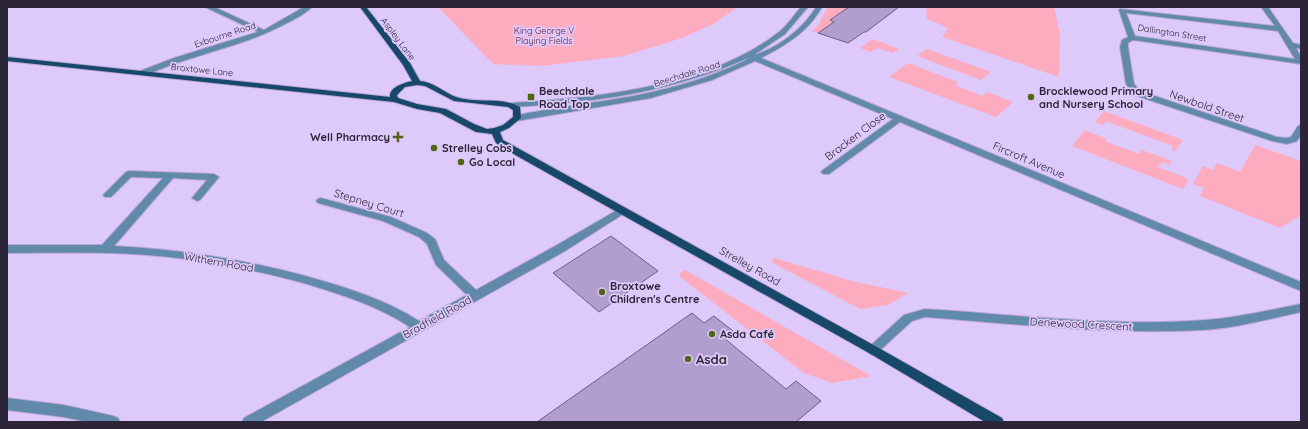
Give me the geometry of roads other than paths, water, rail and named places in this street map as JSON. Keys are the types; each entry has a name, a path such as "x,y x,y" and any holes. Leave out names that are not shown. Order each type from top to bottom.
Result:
{"main road":[{"name":"Aspley Lane","path":"363,7 407,65 417,83"},
{"name":"Broxtowe Lane","path":"7,59 395,100 408,105 442,111 482,131 494,131"},
{"path":"395,100 393,95 399,87 417,83 427,84 454,99 510,105 517,109 517,118 505,128 494,131"},
{"name":"Strelley Road","path":"494,131 499,141 520,154 873,350 997,422"}],"street":[{"path":"208,7 263,32"},
{"name":"Exbourne Road","path":"143,73 165,63 235,43 263,32 286,22 309,7"},
{"name":"Beechdale Road","path":"517,118 556,110 608,104 673,91 731,71 792,24 805,7"},
{"name":"Beechdale Road","path":"510,105 540,104 644,89 673,82 752,56 780,45 798,33 816,12 818,7"},
{"path":"1264,7 1269,12 1280,30"},
{"name":"Dallington Street","path":"1120,8 1280,30 1291,45 1300,63 1132,38 1120,8"},
{"name":"Newbold Street","path":"1132,38 1125,42 1124,47 1130,84 1136,93 1275,139 1287,141 1294,139 1301,128"},
{"path":"1291,45 1301,47"},
{"name":"Fircroft Avenue","path":"752,56 898,119 1301,287"},
{"name":"Bracken Close","path":"826,172 898,119"},
{"path":"108,195 129,174 214,177 196,198"},
{"path":"105,249 171,175"},
{"name":"Stepney Court","path":"321,202 387,219 423,235 431,242 440,262 475,296"},
{"name":"Bradfield Road","path":"249,422 475,296 623,211"},
{"name":"Withern Road","path":"7,248 105,249 166,253 236,264 280,273 341,290 394,311 419,327"},
{"name":"Denewood Crescent","path":"873,350 908,318 925,313 1123,327 1204,325 1235,321 1301,308"},
{"path":"7,404 64,411 113,422"}],"place":[{"name":"Beechdale Road Top","path":"531,97"},
{"name":"Brocklewood Primary and Nursery School","path":"1031,97"},
{"name":"Well Pharmacy","path":"398,137"},
{"name":"Strelley Cobs","path":"434,148"},
{"name":"Go Local","path":"461,162"},
{"name":"Broxtowe Children's Centre","path":"602,292"},
{"name":"Asda Café","path":"712,334"},
{"name":"Asda","path":"688,359"}],"park label":[{"name":"King George V Playing Fields","path":"544,36"}]}
